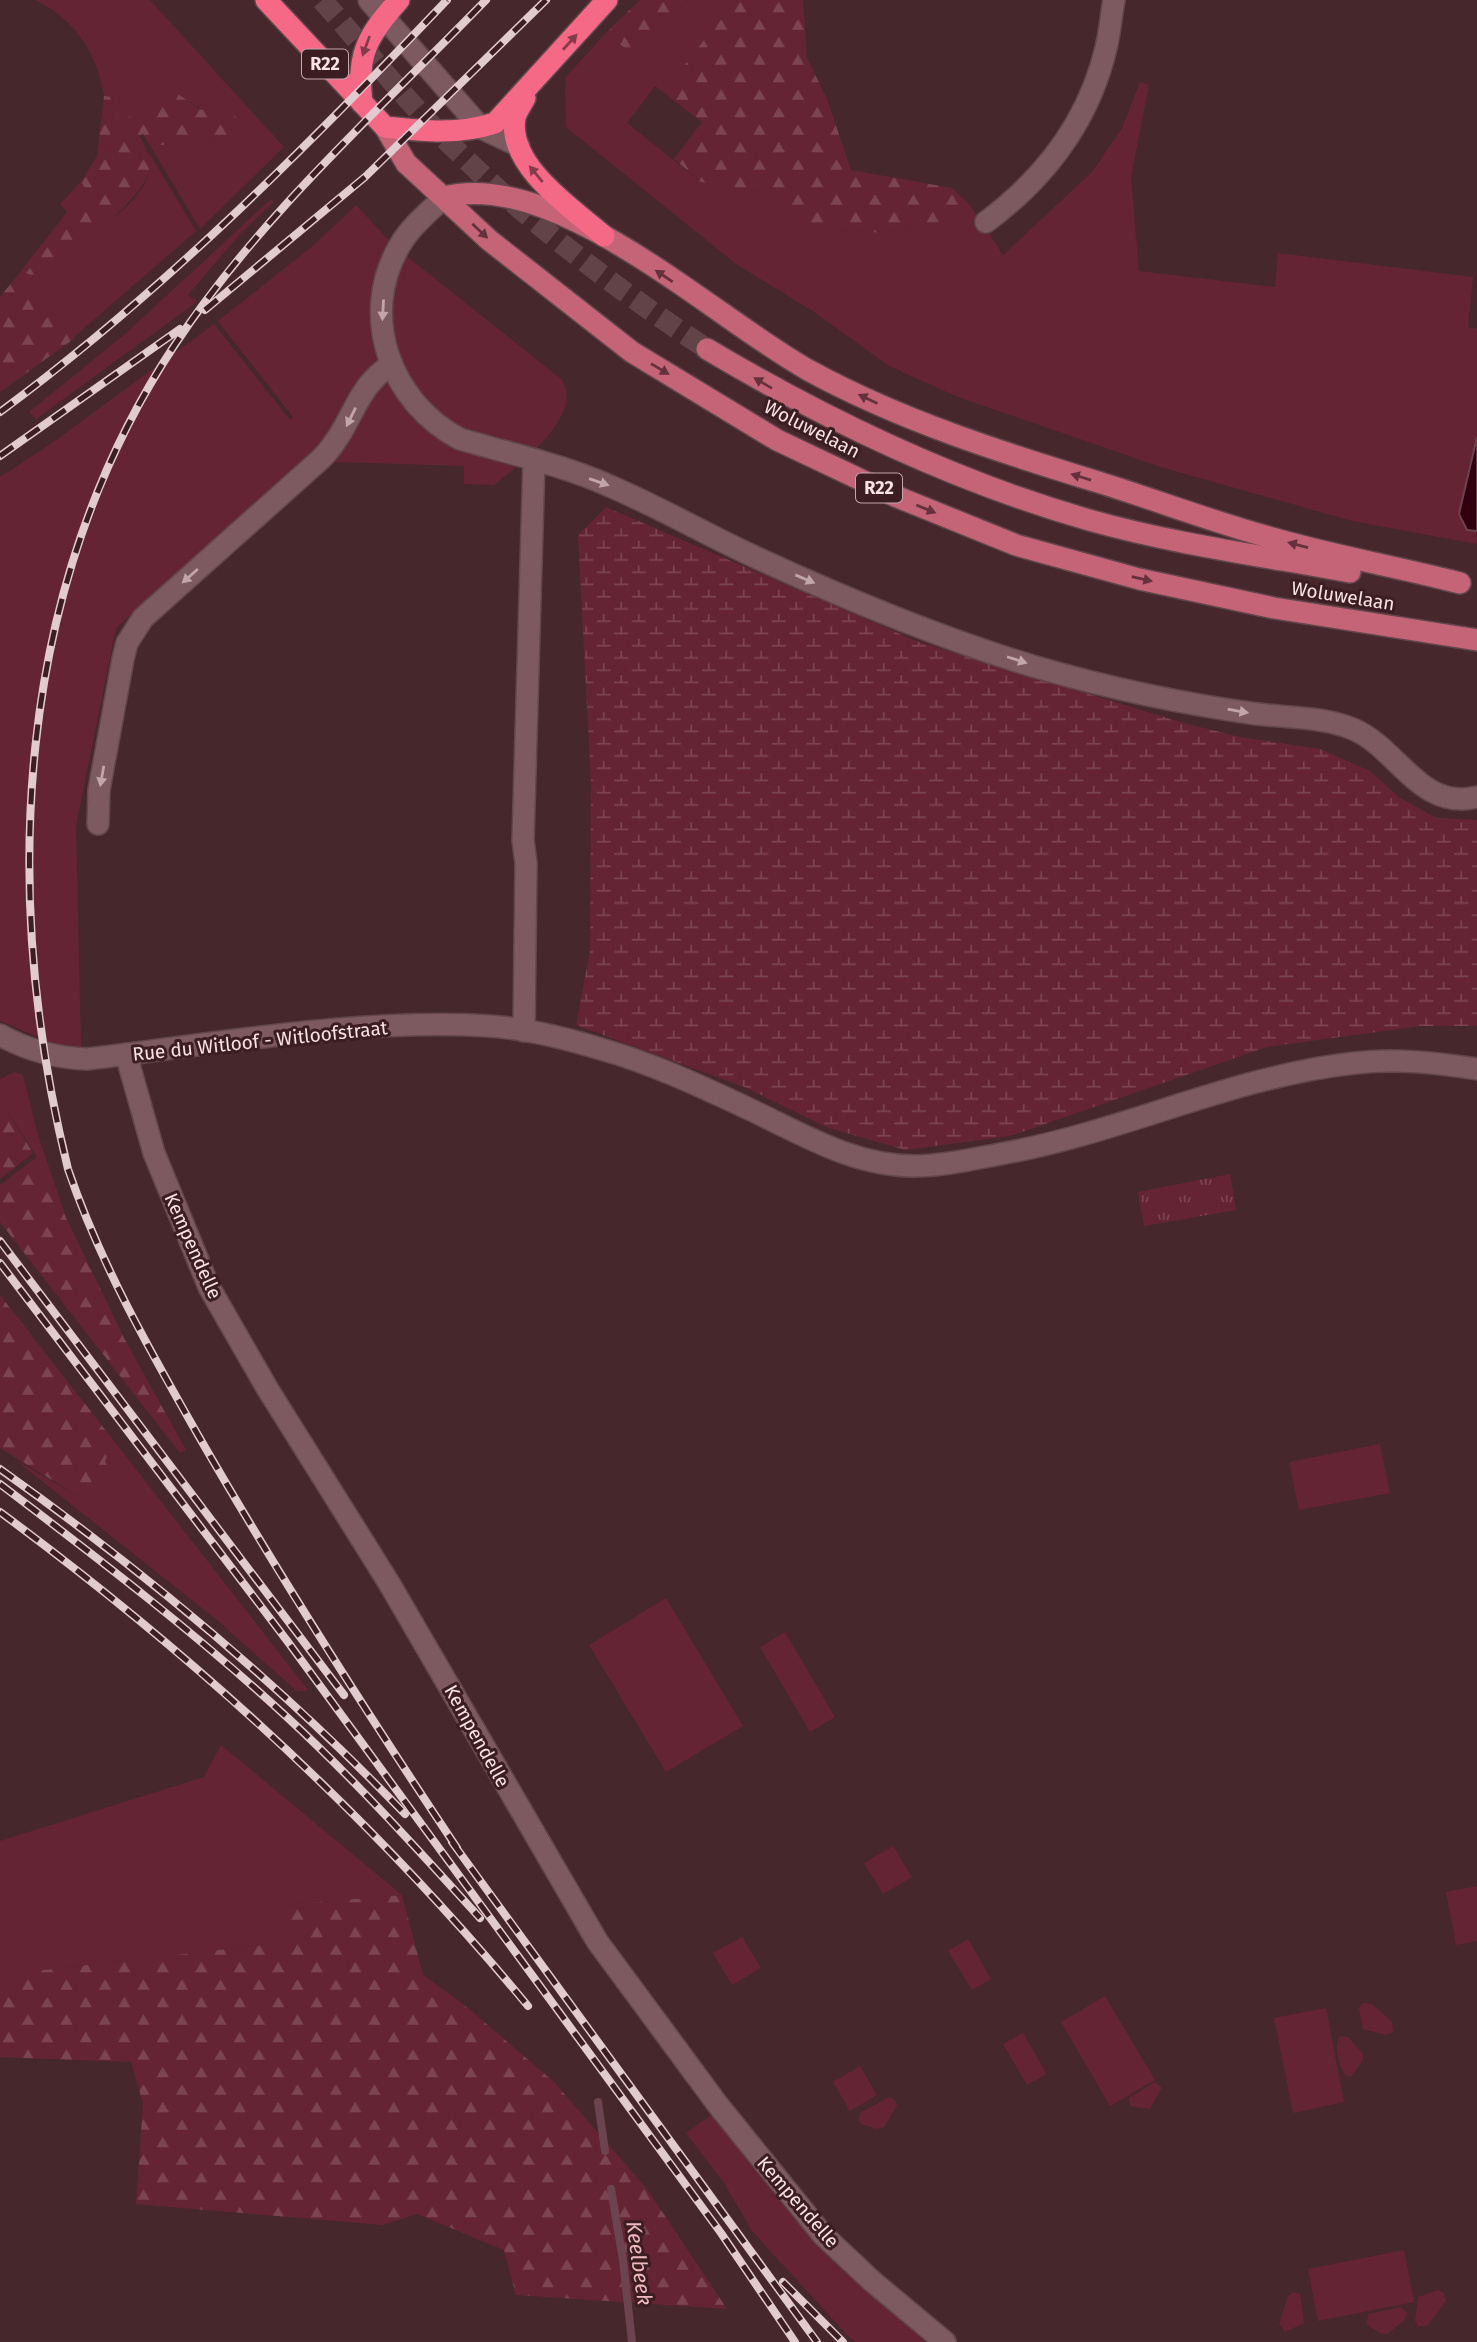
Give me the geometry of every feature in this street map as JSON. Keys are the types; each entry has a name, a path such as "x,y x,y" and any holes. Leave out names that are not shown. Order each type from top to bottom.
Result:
{"highway":[{"name":"Woluwelaan","path":"266,0 385,127"},
{"path":"362,103 359,78 363,51 374,28 399,0"},
{"path":"385,127 445,132 481,128 495,123 607,0"},
{"name":"R22","path":"533,84 514,118 519,146 530,169 543,183 604,236"}],"main road":[{"name":"Woluwelaan","path":"385,127 406,163 489,240 632,352 776,440 895,496 1016,545 1139,579 1274,608 1477,640"},
{"name":"R22","path":"444,197 456,194 514,197 604,236"},
{"name":"Woluwelaan","path":"604,236 808,370 895,412 1010,455 1269,538 1469,584"},
{"name":"Woluwelaan","path":"707,349 798,403 880,443 947,472 1089,520 1192,543 1380,577 1469,584"}],"street":[{"path":"369,0 481,128 519,146"},
{"path":"986,222 1034,182 1069,137 1096,81 1106,47 1114,0"},
{"path":"444,197 400,245 387,279 382,326 391,365 408,396 441,429 460,439 610,486 755,557 929,632 1037,667 1166,698 1250,713 1325,722 1354,729 1393,758 1422,787 1455,799 1477,796"},
{"path":"98,824 99,790 121,672 127,643 134,631 143,618 322,458 344,432 367,382 391,365"},
{"path":"524,1031 526,863 523,840 534,460"},
{"name":"Rue du Witloof - Witloofstraat","path":"0,1035 16,1044 61,1058 127,1054 323,1032 402,1027 492,1026 524,1031 633,1059 739,1104 800,1137 875,1163 918,1166 1030,1149 1087,1135 1225,1091 1356,1063 1410,1061 1477,1069"},
{"name":"Kempendelle","path":"127,1054 154,1153 209,1287 267,1388 389,1583 597,1941 711,2110 824,2235 872,2281 945,2342"}],"green space":[{"path":"35,0 150,0 284,147 200,229 151,147 216,139 246,130 202,110 189,101 119,145 113,152 109,149 114,98 104,96 96,66 82,39 61,17"},
{"path":"640,0 688,0 632,52 604,35"},
{"path":"688,0 736,0 663,92 655,86 627,123 701,182 760,192 814,228 884,233 939,222 970,205 1003,255 1092,172 1122,128 1140,82 1149,85 1131,177 1139,271 1275,287 1278,253 1473,277 1468,327 1477,329 1477,437 1468,469 1467,530 1477,531 1477,544 1352,521 1161,467 958,397 889,366 814,312 736,264 566,127 565,78 604,35 632,52"},
{"path":"736,0 803,0 807,58 827,99 851,170 952,188 970,205 939,222 884,233 814,228 760,192 701,182 674,159 702,122 663,92"},
{"path":"178,94 199,109 234,116 247,123 246,130 216,139 151,147 143,134 140,136 148,157 149,171 134,196 103,228 44,280 26,273 90,195 81,182 97,156 104,96 114,97 109,149 113,152 119,145 120,134 130,116 157,98"},
{"path":"148,151 196,231 74,337 17,276 67,212 60,204 81,182 90,195 27,274 111,220 126,207 147,179"},
{"path":"271,199 274,202 242,232 188,295 197,302 36,419 29,412 124,335"},
{"path":"356,205 395,247 560,378 566,392 565,407 558,422 533,452 494,485 464,484 464,466 336,462 313,453 116,628 76,826 81,1048 52,1043 0,1021 0,477 52,443 214,324 290,420 293,417 218,321 314,245"},
{"path":"17,276 75,338 0,392 0,297"},
{"path":"606,507 919,642 1184,723 1240,737 1320,749 1370,771 1400,798 1437,818 1477,820 1477,1026 1421,1026 1267,1047 1010,1136 905,1150 826,1127 747,1088 576,1025 590,951 591,783 578,535"},
{"path":"15,1072 23,1075 38,1135 67,1220 37,1157 0,1100 0,1079"},
{"path":"0,1100 33,1153 0,1179"},
{"path":"37,1157 124,1338 186,1450 180,1453 0,1222 0,1185"},
{"path":"1230,1174 1236,1210 1144,1226 1138,1192"},
{"path":"0,1295 114,1441 105,1461 114,1484 86,1501 0,1448"},
{"path":"114,1441 308,1690 298,1692 217,1620 14,1459 86,1501"},
{"path":"1380,1444 1390,1493 1299,1510 1289,1462"},
{"path":"666,1598 743,1726 666,1772 589,1645"},
{"path":"785,1632 835,1717 810,1732 760,1647"},
{"path":"221,1745 402,1895 284,1905 289,1942 0,1975 0,1841 204,1777"},
{"path":"893,1846 912,1877 883,1894 864,1863"},
{"path":"1477,1886 1477,1941 1456,1945 1446,1892"},
{"path":"402,1895 423,1975 468,2008 554,2082 647,2189 727,2309 516,2295 504,2250 417,2214 383,2225 136,2204 143,2104 131,2062 0,2057 0,1975 288,1942 283,1905"},
{"path":"742,1937 761,1968 732,1985 713,1953"},
{"path":"968,1939 991,1979 972,1990 948,1951"},
{"path":"1105,1996 1155,2080 1110,2106 1061,2022"},
{"path":"1363,2003 1372,2004 1392,2022 1393,2032 1386,2035 1363,2029 1359,2008"},
{"path":"1326,2008 1344,2102 1293,2113 1274,2018"},
{"path":"1023,2033 1047,2074 1027,2085 1003,2044"},
{"path":"1340,2036 1348,2037 1363,2054 1363,2060 1352,2076 1346,2076 1339,2062 1337,2045"},
{"path":"860,2066 877,2095 850,2111 833,2082"},
{"path":"1155,2082 1162,2088 1150,2109 1130,2106 1129,2098"},
{"path":"890,2097 896,2101 897,2106 884,2127 877,2129 861,2124 858,2120 861,2112"},
{"path":"710,2116 729,2123 939,2342 856,2342 850,2338 752,2231 724,2183 686,2133"},
{"path":"1404,2250 1414,2302 1318,2321 1308,2269"},
{"path":"1438,2290 1444,2293 1446,2301 1427,2326 1418,2326 1415,2321 1418,2297"},
{"path":"1293,2292 1300,2294 1304,2323 1285,2332 1279,2324 1288,2296"},
{"path":"1401,2307 1407,2313 1404,2321 1387,2334 1380,2333 1366,2324 1369,2314"}],"shaded area":[{"path":"1477,437 1477,531 1467,530 1459,514"}],"waterway":[{"name":"Keelbeek","path":"598,2102 605,2151"},
{"name":"Keelbeek","path":"611,2189 623,2260 632,2342"}],"tunnel":[{"path":"322,0 398,88 476,169 571,251 707,349"}],"railway":[{"path":"0,412 61,366 177,267 287,163 447,0"},
{"path":"457,1848 324,1644 229,1488 144,1338 95,1238 68,1169 46,1064 33,958 29,851 36,745 52,640 80,538 121,440 174,346 244,253 322,166 486,0"},
{"path":"205,310 365,177 546,0"},
{"path":"0,456 180,329"},
{"path":"0,1241 344,1695"},
{"path":"0,1263 288,1642 721,2233 795,2342"},
{"path":"0,1469 107,1548 211,1632 310,1721 405,1814"},
{"path":"0,1484 183,1627 289,1719 363,1791 480,1918"},
{"path":"0,1512 143,1624 279,1743 408,1871 528,2006"},
{"path":"452,1842 817,2342"},
{"path":"783,2282 843,2342"}]}
